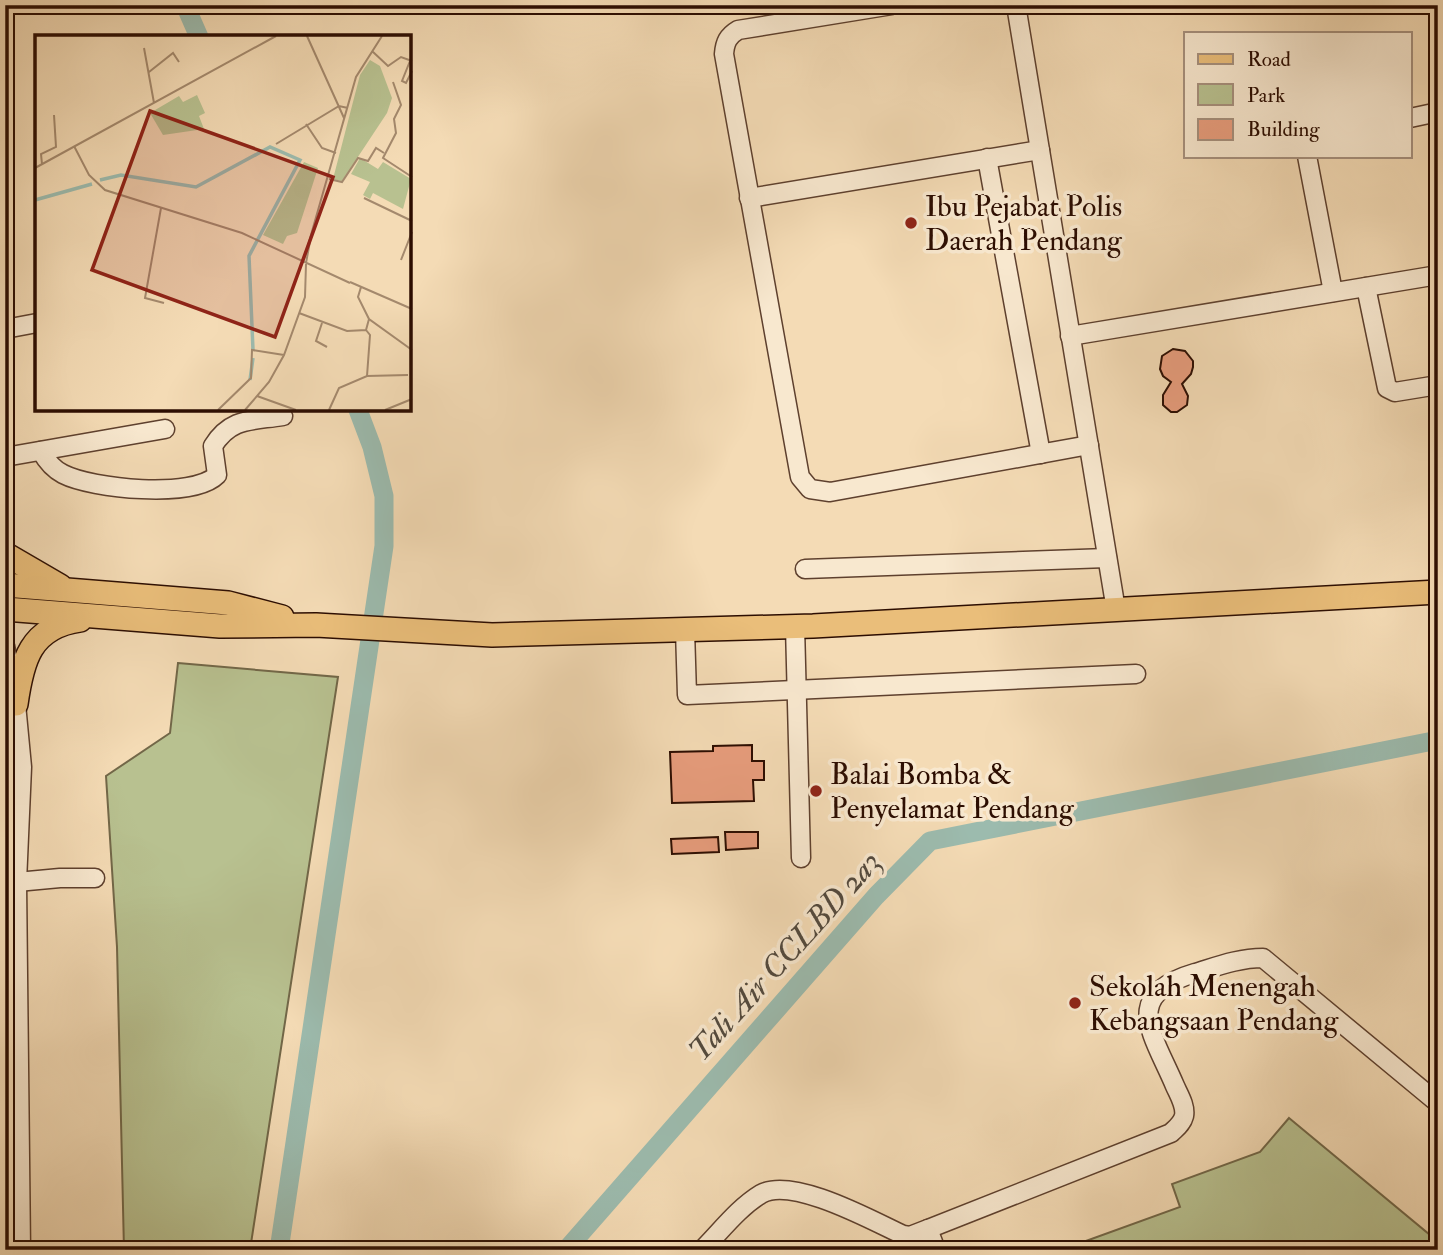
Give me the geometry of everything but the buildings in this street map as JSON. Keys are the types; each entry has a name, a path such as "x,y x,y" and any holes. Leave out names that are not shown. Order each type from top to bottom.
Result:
{"main road":[{"path":"5,554 68,590"},
{"path":"5,585 228,603 327,627"},
{"path":"5,609 220,626 327,627 492,635 795,626 1438,592"},
{"path":"16,704 21,668 33,645 48,631 66,622 118,618"}],"street":[{"path":"892,5 738,30 724,43 796,466 805,485 815,491 830,492 1088,445"},
{"path":"1016,5 1116,610"},
{"path":"1412,118 1438,112"},
{"path":"750,198 1040,150"},
{"path":"987,158 1041,454"},
{"path":"1307,158 1333,292"},
{"path":"1070,336 1438,275"},
{"path":"1366,287 1387,388 1395,392 1438,385"},
{"path":"5,329 35,323"},
{"path":"41,451 46,461 61,474 100,486 138,489 200,484 216,475 213,446 231,425 283,416"},
{"path":"5,457 165,429"},
{"path":"805,569 1107,558"},
{"path":"795,626 801,858"},
{"path":"685,630 687,695 1136,674"},
{"path":"5,646 16,704 22,767 17,856 13,1232 21,1250"},
{"path":"5,793 17,856"},
{"path":"17,883 51,878 94,878"},
{"path":"702,1250 764,1192 784,1189 850,1209 909,1236 1171,1133 1180,1125 1184,1107 1147,1020 1150,1004 1172,980 1246,958 1263,958 1438,1103"},
{"path":"928,1229 936,1250"}],"green space":[{"path":"178,663 338,677 250,1250 124,1250 117,947 106,776 170,733"},
{"path":"1289,1118 1436,1240 1428,1250 1061,1250 1180,1207 1172,1184 1260,1152"}],"waterway":[{"name":"Tali Air CCLBD 2a3","path":"185,5 198,35"},
{"name":"Tali Air CCLBD 2a3","path":"279,1250 384,546 384,496 372,447 358,411"},
{"name":"Tali Air CCLBD 2a3","path":"566,1250 876,896 930,841 1438,740"}],"place":[{"name":"Ibu Pejabat Polis Daerah Pendang","path":"911,223"},
{"name":"Balai Bomba & Penyelamat Pendang","path":"816,791"},
{"name":"Sekolah Menengah Kebangsaan Pendang","path":"1075,1003"}]}
